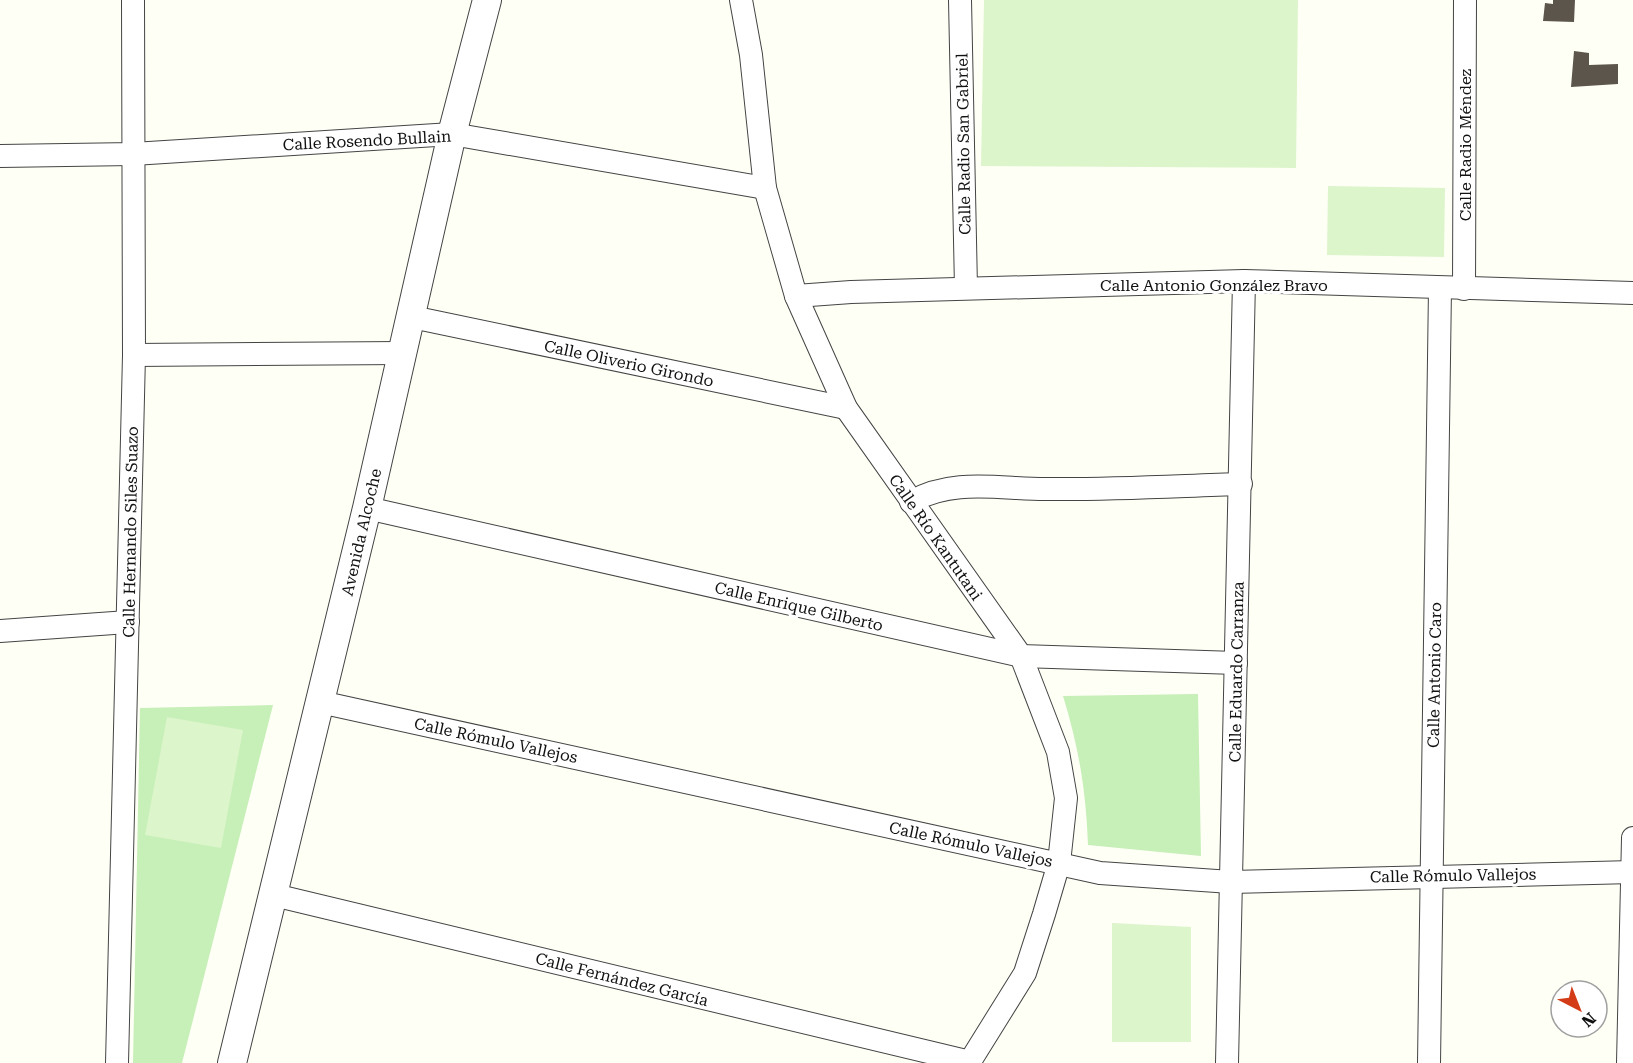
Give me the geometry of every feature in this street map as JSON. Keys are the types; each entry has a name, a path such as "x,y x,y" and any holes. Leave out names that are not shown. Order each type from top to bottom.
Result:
{"street":[{"name":"Calle Hernando Siles Suazo","path":"117,1063 134,355 133,0"},
{"name":"Avenida Alcoche","path":"232,1063 367,508 452,134 487,0"},
{"name":"Calle Río Kantutani","path":"741,0 751,55 765,189 796,296 846,408 1021,656 1058,752 1066,798 1059,863 1025,973 969,1063"},
{"name":"Calle Radio San Gabriel","path":"960,0 966,288"},
{"name":"Calle Radio Méndez","path":"1464,289 1466,0"},
{"name":"Calle Rosendo Bullain","path":"0,156 133,154 452,134 765,189"},
{"name":"Calle Antonio González Bravo","path":"796,296 966,288 1244,281 1633,293"},
{"name":"Calle Eduardo Carranza","path":"1227,1063 1244,281"},
{"name":"Calle Antonio Caro","path":"1429,1063 1440,288"},
{"name":"Calle Oliverio Girondo","path":"412,317 846,408"},
{"path":"134,355 402,353"},
{"path":"911,502 926,493 947,487 1044,489 1241,484"},
{"name":"Calle Enrique Gilberto","path":"367,508 1021,656 1236,663"},
{"path":"0,631 128,622"},
{"name":"Calle Rómulo Vallejos","path":"320,702 1100,873 1231,882 1633,872"},
{"path":"1628,1063 1633,838"},
{"name":"Calle Fernández García","path":"274,895 969,1063"}],"green space":[{"path":"984,0 1298,0 1296,168 981,166"},
{"path":"1328,186 1445,188 1444,257 1327,255"},
{"path":"1198,694 1201,856 1088,845 1081,770 1063,696"},
{"path":"273,705 182,1063 133,1063 140,708"},
{"path":"167,717 243,730 221,848 145,835"},
{"path":"1112,923 1191,927 1191,1042 1112,1042"}],"building":[{"path":"1553,0 1575,0 1574,22 1543,21 1545,3 1553,4"},
{"path":"1574,51 1589,53 1589,65 1618,64 1618,84 1571,87"}]}
